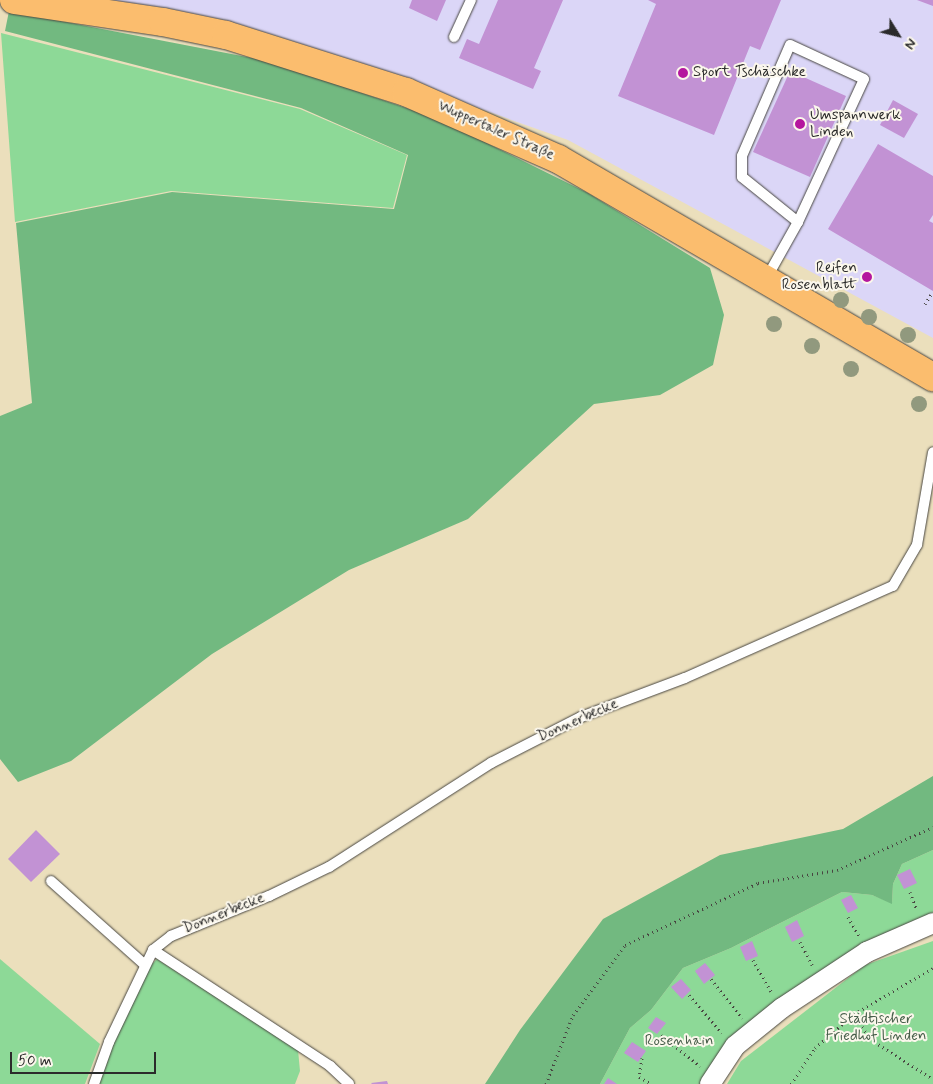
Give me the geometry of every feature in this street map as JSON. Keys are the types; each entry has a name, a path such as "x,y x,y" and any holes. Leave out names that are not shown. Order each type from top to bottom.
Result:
{"main road":[{"name":"Wuppertaler Straße","path":"14,0 162,22 226,35 406,92 558,159 933,377"}],"street":[{"path":"713,1080 735,1046 753,1029 821,980 868,952 933,923"}],"lane":[{"path":"454,37 470,0"},
{"path":"766,279 798,222 864,79 790,45 742,156 742,177 798,222"},
{"name":"Donnerbecke","path":"94,1084 108,1042 153,950 171,936 269,896 329,867 492,763 581,717 684,678 893,586 917,545 933,452"},
{"path":"51,880 145,966"},
{"path":"153,950 330,1066 349,1084"}],"path":[{"path":"925,304 933,290"},
{"path":"546,1084 573,1015 625,945 758,883 837,870 933,827"},
{"path":"800,942 821,980"},
{"path":"753,960 782,1008"},
{"path":"791,1084 815,1048 854,1014 933,968"},
{"path":"711,979 753,1029"},
{"path":"690,995 735,1046"},
{"path":"854,1014 870,1039 933,1079"},
{"path":"661,1035 713,1080"},
{"path":"642,1058 639,1077 652,1084"}],"shaded area":[{"path":"88,0 933,0 933,338 568,140 276,36"}],"green space":[{"path":"9,11 267,61 436,118 588,193 710,268 724,315 713,365 660,395 594,404 468,519 349,570 212,654 71,761 18,782 0,759 0,416 32,403 16,223 172,192 394,209 408,155 301,108 5,31"},
{"path":"1,33 300,109 407,155 393,208 171,191 15,222"},
{"path":"933,776 933,850 902,864 893,884 892,904 872,895 842,892 731,948 683,968 651,1010 630,1028 600,1084 485,1084 520,1030 603,919 720,855 843,829"},
{"name":"Rosenhain","path":"933,850 933,920 866,944 703,1084 600,1084 630,1028 651,1010 683,968 731,948 842,892 872,895 892,903 893,884 902,864"},
{"name":"Städtischer Friedhof Linden","path":"933,941 933,1084 727,1084 741,1061 865,965"},
{"path":"0,959 100,1044 85,1084 0,1084"},
{"path":"157,959 298,1050 300,1071 295,1084 98,1084 112,1045 150,966"}],"building":[{"path":"412,0 446,0 437,21 409,8"},
{"path":"498,0 563,0 534,68 541,71 533,89 459,58 467,39 479,44"},
{"name":"Sport Tschäschke","path":"648,0 781,0 760,50 750,46 714,135 618,96 656,4"},
{"path":"917,0 933,0 933,6"},
{"name":"Umspannwerk Linden","path":"790,71 846,96 810,177 753,152"},
{"path":"893,100 918,114 904,138 880,125"},
{"path":"878,144 933,176 933,215 929,221 933,223 933,291 828,229"},
{"path":"36,830 60,854 31,882 8,859"},
{"path":"910,869 917,883 904,889 897,875"},
{"path":"851,895 858,908 848,913 841,900"},
{"path":"797,920 804,936 792,942 785,927"},
{"path":"752,941 758,956 746,961 740,947"},
{"path":"705,963 715,975 704,984 695,971"},
{"path":"681,979 691,990 682,999 671,987"},
{"path":"656,1017 666,1023 657,1034 648,1028"},
{"path":"632,1042 646,1051 638,1062 624,1053"},
{"path":"608,1078 617,1084 604,1084"},
{"path":"387,1081 388,1084 371,1083"}],"place":[{"name":"Sport Tschäschke","path":"683,73"},
{"name":"Umspannwerk Linden","path":"800,124"},
{"name":"Reifen Rosenblatt","path":"867,277"}]}
